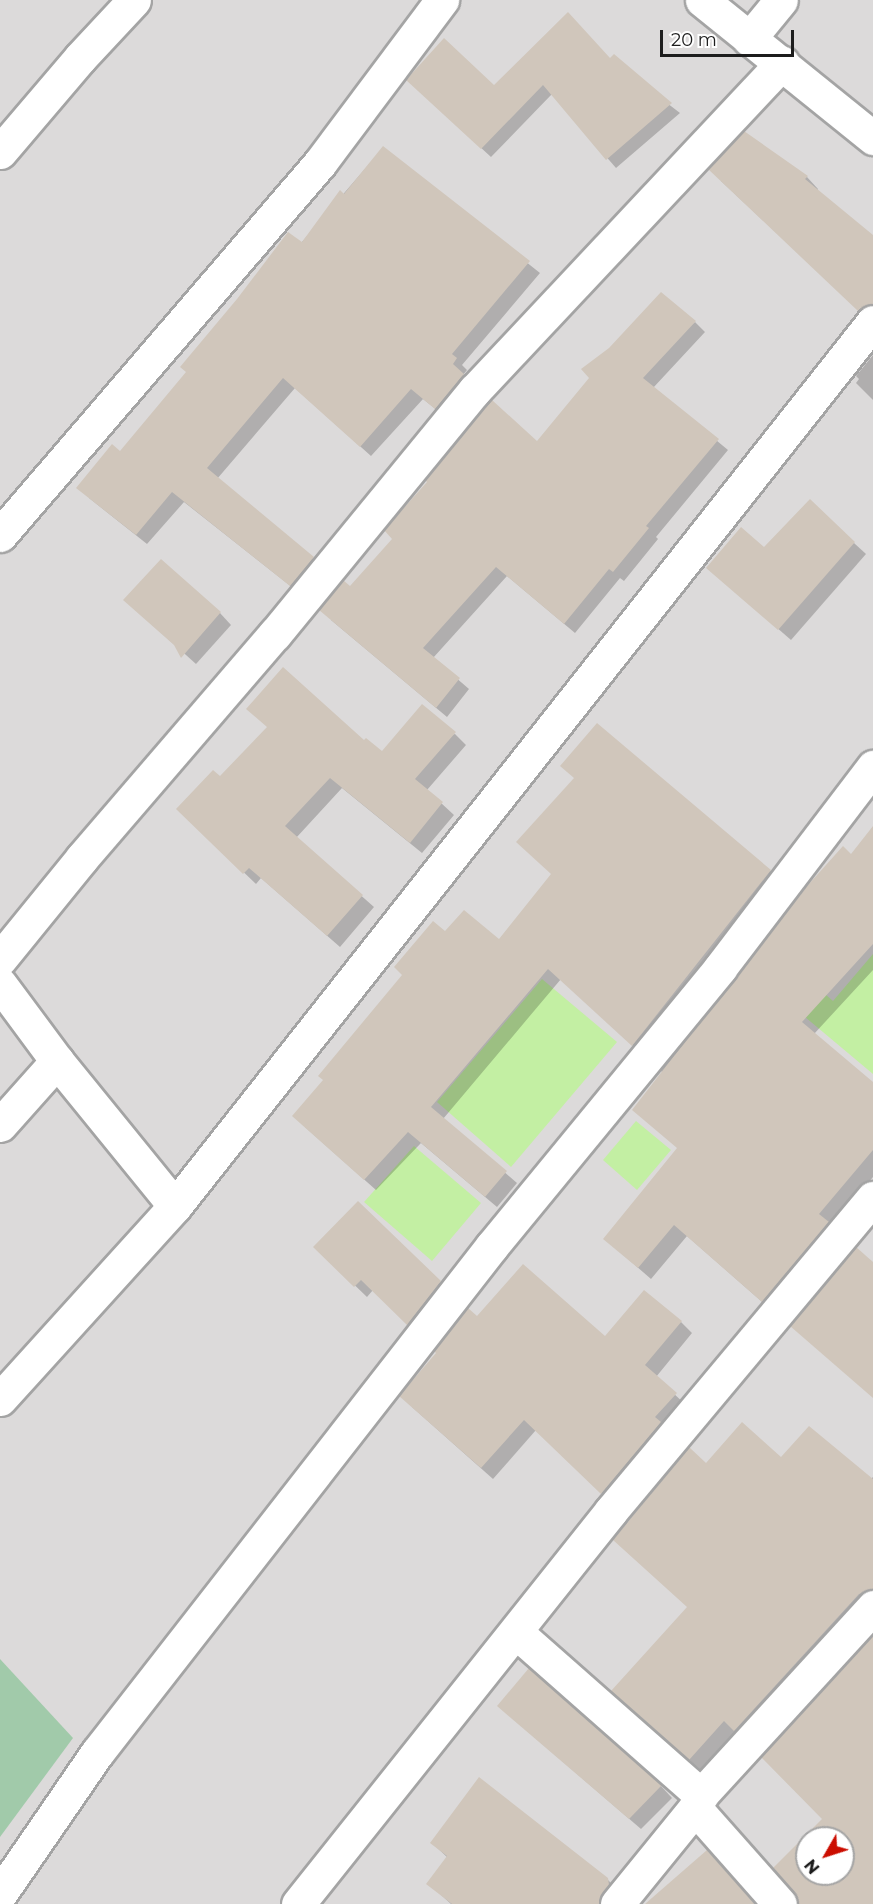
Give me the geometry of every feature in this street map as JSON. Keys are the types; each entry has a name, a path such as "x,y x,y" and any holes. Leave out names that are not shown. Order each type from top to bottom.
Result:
{"street":[{"path":"0,152 80,58 134,0"},
{"path":"0,535 320,163 442,0"},
{"path":"702,0 873,138"},
{"path":"749,39 781,0"},
{"path":"0,959 82,858 275,634 475,390 782,63"},
{"path":"0,1399 175,1206 873,322"},
{"path":"0,1894 105,1743 492,1245 720,968 873,767"},
{"path":"0,984 57,1061 175,1206"},
{"path":"0,1125 57,1061"},
{"path":"298,1904 611,1511 873,1198"},
{"path":"617,1904 698,1802 873,1607"},
{"path":"516,1632 698,1802 780,1904"}],"shaded area":[{"path":"0,0 873,0 873,1904 0,1904"}],"green space":[{"path":"767,943 833,1001 873,954 873,1074 749,970"},
{"path":"542,979 617,1042 511,1167 437,1102"},
{"path":"636,1121 671,1150 637,1190 603,1160"},
{"path":"414,1146 481,1203 432,1261 364,1202"},
{"path":"0,1659 73,1738 0,1837"}],"building":[{"path":"568,12 610,58 614,54 672,103 606,160 543,85 481,149 406,80 444,38 494,85"},
{"path":"744,131 808,176 805,179 873,235 873,304 858,311 708,169"},
{"path":"383,146 530,261 452,354 457,358 453,364 464,374 435,409 411,389 360,447 283,378 207,468 314,557 290,586 172,492 136,535 76,488 112,444 120,451 186,372 180,367 237,299 288,232 302,242 340,190 344,194"},
{"path":"661,292 696,321 643,378 719,439 646,526 649,528 613,572 609,569 564,624 496,567 423,648 460,678 436,708 319,610 343,580 350,586 392,539 384,530 427,482 425,480 492,400 537,441 589,378 581,369 609,348"},
{"path":"810,499 855,542 778,630 706,568 741,527 764,547"},
{"path":"161,559 221,612 181,658 174,645 123,600"},
{"path":"283,667 364,740 366,738 382,751 422,704 456,732 415,779 443,802 410,843 330,778 285,826 363,895 327,936 249,868 243,874 176,809 213,770 220,776 267,727 246,709"},
{"path":"597,723 771,870 632,1046 548,969 431,1107 507,1171 485,1197 408,1132 364,1180 292,1116 323,1080 318,1076 402,975 394,967 433,921 445,931 464,910 499,939 551,874 516,842 574,778 560,766"},
{"path":"873,826 873,944 802,1022 873,1082 873,1150 819,1214 829,1222 762,1302 674,1225 638,1268 603,1239 677,1148 632,1110 800,894 843,846 851,854"},
{"path":"358,1201 441,1281 407,1325 361,1280 354,1287 313,1247"},
{"path":"856,1247 873,1262 873,1398 790,1326"},
{"path":"523,1264 605,1336 644,1290 682,1321 645,1365 677,1393 655,1417 661,1422 601,1494 524,1420 481,1468 399,1396 436,1353 434,1351 468,1308 477,1316"},
{"path":"742,1422 781,1457 809,1426 873,1479 873,1589 859,1594 734,1731 724,1721 689,1760 611,1691 687,1607 613,1540 689,1447 706,1463"},
{"path":"873,1635 873,1904 798,1904 794,1892 773,1868 795,1846 795,1886 855,1886 855,1826 815,1826 822,1819 761,1757"},
{"path":"529,1668 662,1785 629,1819 497,1706"},
{"path":"479,1777 608,1878 609,1885 599,1904 452,1904 426,1884 447,1856 430,1843"},
{"path":"707,1850 755,1904 645,1904"}]}
